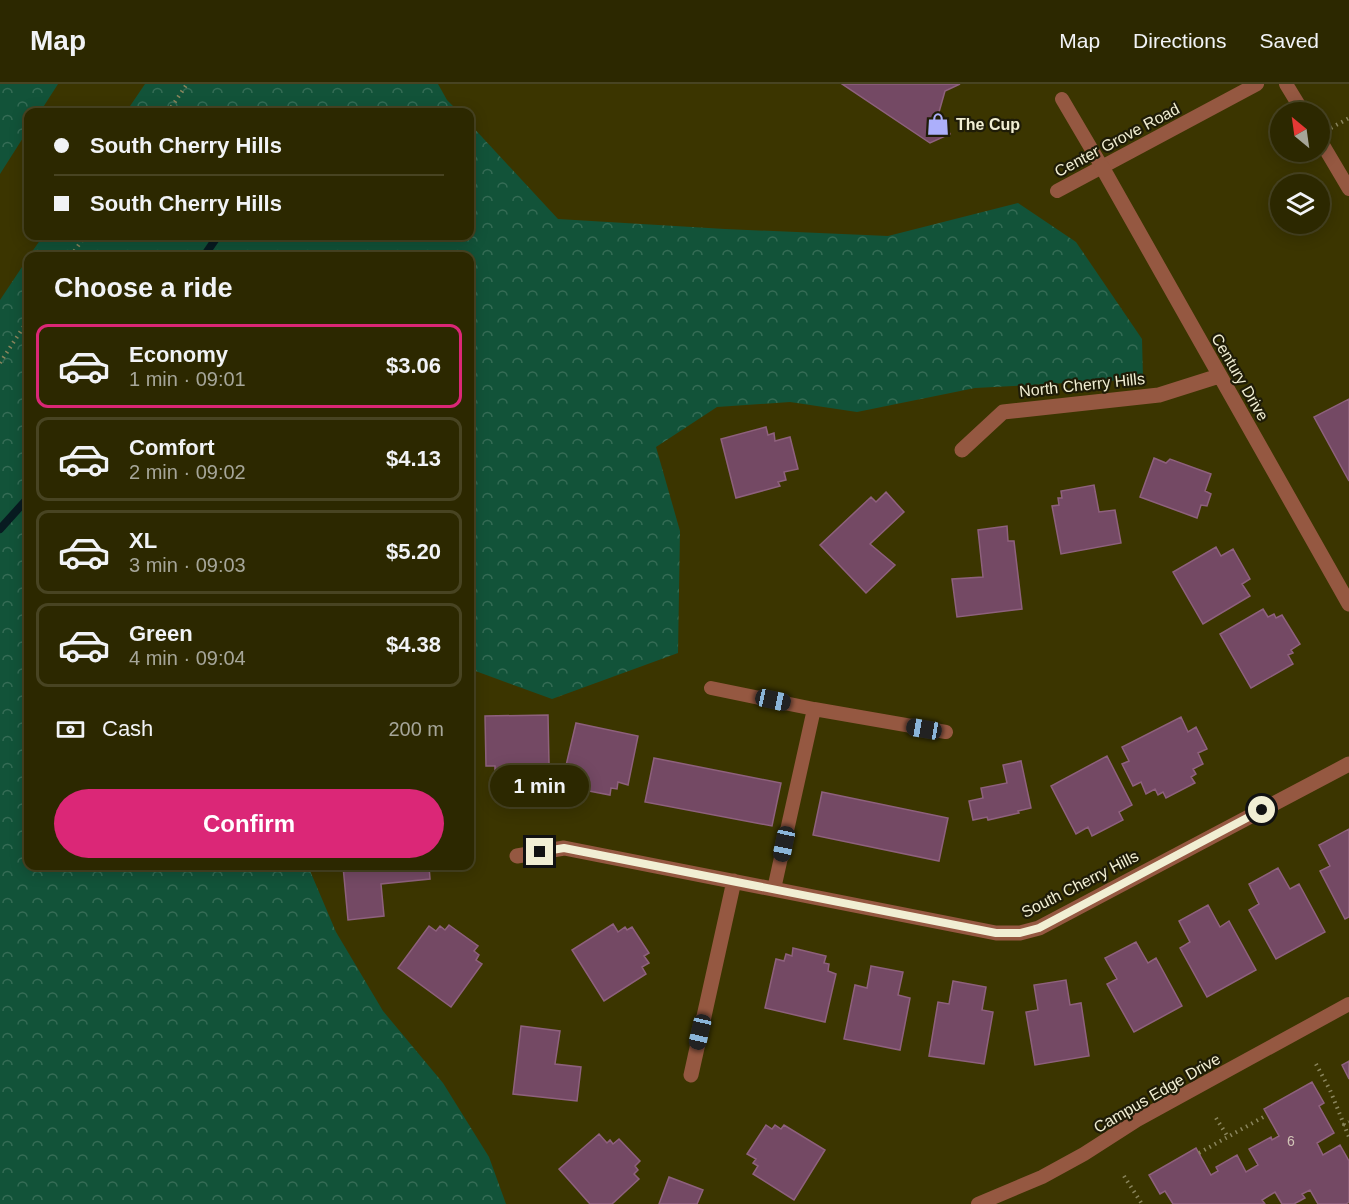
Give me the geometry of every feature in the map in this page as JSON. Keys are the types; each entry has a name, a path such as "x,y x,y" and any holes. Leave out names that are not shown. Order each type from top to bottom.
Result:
{"street":[{"name":"Century Drive","path":"1102,167 1349,604"},
{"name":"North Cherry Hills","path":"962,450 1003,412 1159,395 1219,376"},
{"name":"South Cherry Hills","path":"517,856 564,848 996,933 1020,933 1039,928 1349,764"},
{"path":"691,1075 734,881"}],"lane":[{"name":"Center Grove Road","path":"1057,191 1257,84"},
{"path":"1286,84 1298,102"},
{"path":"1062,99 1102,167"},
{"path":"1330,157 1349,189"},
{"path":"711,688 946,732"},
{"path":"774,889 814,709"},
{"name":"Campus Edge Drive","path":"978,1204 1042,1177 1084,1155 1137,1120 1349,1004"}],"path":[{"path":"171,108 187,84"},
{"path":"0,363 24,326"},
{"path":"1316,1064 1330,1090 1349,1137"},
{"path":"1199,1153 1267,1115"},
{"path":"1216,1118 1228,1137"},
{"path":"1343,1125 1349,1122"},
{"path":"1124,1176 1142,1204"}],"green space":[{"path":"0,84 58,84 43,108 24,108 24,136 0,174"},
{"path":"145,84 438,84 447,100 455,108 129,108"},
{"path":"474,128 558,219 888,236 1018,203 1076,242 1142,339 1143,379 975,388 857,412 790,402 717,407 656,447 680,531 678,653 552,699 474,670 474,252 32,252 40,240 474,240"},
{"path":"24,264 24,870 310,870 336,932 383,1011 443,1083 489,1157 506,1204 0,1204 0,300"}],"building":[{"path":"842,84 960,84 945,91 939,112 950,134 930,143"},
{"path":"1349,399 1349,481 1314,417"},
{"path":"766,427 768,435 774,433 775,441 790,437 798,469 784,472 786,480 778,482 780,486 736,498 721,439"},
{"path":"1154,458 1166,463 1170,459 1211,474 1205,491 1211,494 1207,506 1201,505 1197,518 1140,497"},
{"path":"1094,485 1099,512 1115,510 1121,543 1061,554 1052,506 1059,505 1058,498 1062,498 1061,491"},
{"path":"886,492 904,512 870,544 895,565 866,593 820,545 871,497 876,502"},
{"path":"1007,526 1008,541 1014,541 1022,609 957,617 952,579 983,577 978,530"},
{"path":"1216,547 1221,556 1233,549 1250,579 1242,584 1250,596 1203,624 1173,572"},
{"path":"1263,609 1268,617 1274,614 1276,618 1282,615 1300,644 1291,650 1293,653 1288,655 1293,664 1251,688 1220,634"},
{"path":"548,715 549,764 539,764 539,773 535,773 535,780 501,781 501,772 495,773 495,766 486,766 485,716"},
{"path":"1181,717 1188,732 1196,727 1207,749 1198,753 1203,764 1193,769 1196,774 1191,777 1195,783 1166,798 1163,792 1158,795 1155,789 1146,794 1141,782 1133,786 1122,764 1129,761 1122,747"},
{"path":"576,723 638,736 628,785 618,782 617,789 611,788 610,795 578,789 579,783 572,782 574,777 564,774"},
{"path":"1107,756 1132,805 1119,812 1123,820 1092,836 1088,827 1076,834 1051,786"},
{"path":"654,758 781,783 772,826 645,802"},
{"path":"1021,761 1031,808 988,820 987,817 973,820 969,801 983,798 981,788 1007,783 1003,765"},
{"path":"822,792 948,818 939,861 813,835"},
{"path":"1349,829 1349,917 1345,919 1320,871 1330,866 1319,845"},
{"path":"1278,868 1290,889 1299,884 1325,932 1276,959 1249,910 1259,904 1249,884"},
{"path":"343,870 429,870 430,879 381,884 384,916 348,920"},
{"path":"1208,905 1220,927 1229,921 1256,970 1207,997 1180,948 1190,942 1179,921"},
{"path":"613,924 618,932 625,927 627,930 632,927 649,953 644,956 649,963 642,967 646,974 604,1001 572,950"},
{"path":"449,925 478,946 474,951 479,955 476,960 482,964 451,1007 398,968 429,926 436,931 440,926 445,930"},
{"path":"1136,942 1148,963 1156,958 1182,1006 1134,1032 1107,984 1117,979 1105,958"},
{"path":"793,948 826,956 824,963 829,964 828,971 836,974 825,1022 765,1008 776,959 784,961 786,954 792,956"},
{"path":"871,966 903,972 898,995 910,998 900,1050 844,1039 855,985 867,988"},
{"path":"1066,980 1070,1005 1081,1003 1089,1056 1035,1065 1026,1012 1038,1010 1034,985"},
{"path":"953,981 986,987 982,1010 993,1012 984,1064 929,1056 938,1002 949,1004"},
{"path":"521,1026 560,1031 555,1064 581,1067 577,1101 513,1094"},
{"path":"1349,1061 1349,1079 1342,1065"},
{"path":"1312,1082 1324,1103 1319,1106 1334,1133 1317,1143 1323,1155 1340,1145 1349,1161 1349,1202 1346,1204 1318,1204 1310,1190 1302,1194 1305,1198 1294,1204 1282,1204 1275,1192 1262,1200 1265,1204 1173,1204 1165,1191 1160,1194 1149,1175 1196,1148 1211,1175 1218,1171 1216,1167 1237,1155 1246,1172 1258,1165 1249,1149 1271,1137 1272,1140 1279,1136 1264,1109"},
{"path":"766,1125 772,1129 775,1125 781,1129 784,1125 825,1150 794,1200 753,1174 758,1166 753,1163 756,1159 747,1154"},
{"path":"599,1134 607,1143 610,1140 613,1144 619,1139 640,1161 635,1166 638,1170 634,1174 639,1179 612,1204 590,1204 559,1169"},
{"path":"669,1177 703,1190 697,1204 659,1204"}],"waterway":[{"path":"207,252 215,240"},
{"path":"0,529 24,502"}],"place":[{"name":"The Cup","path":"938,124"}],"route":[{"path":"540,852 564,848 996,933 1020,933 1039,928 1262,810"}]}
